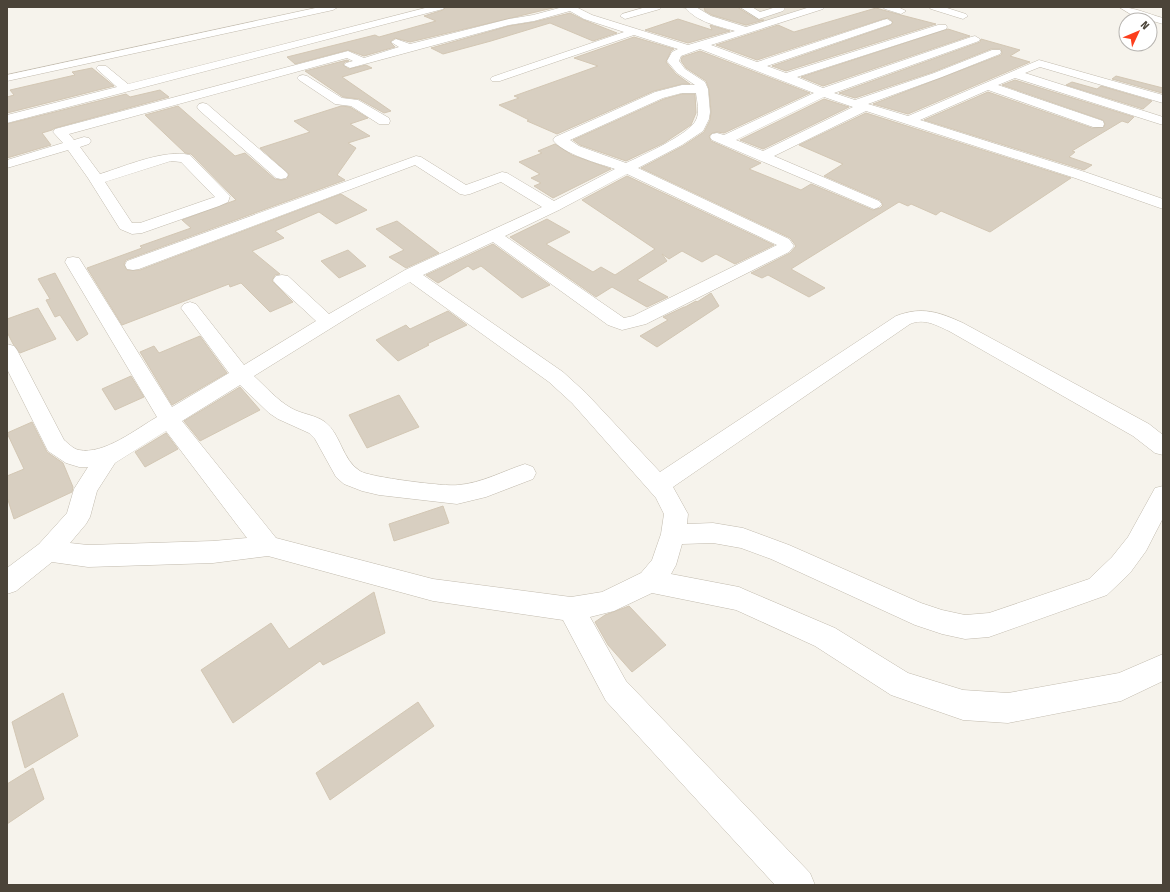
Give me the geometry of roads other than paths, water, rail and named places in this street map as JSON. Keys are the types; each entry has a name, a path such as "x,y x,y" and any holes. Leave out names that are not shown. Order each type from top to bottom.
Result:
{"street":[{"path":"7,72 311,7"},
{"path":"7,78 333,7"},
{"path":"7,119 440,7"},
{"path":"625,16 657,7"},
{"path":"690,7 693,11 706,18 744,30"},
{"path":"745,7 759,16 786,7"},
{"path":"798,7 808,10"},
{"path":"7,583 48,551 78,518 86,489 107,457 327,322 411,274 554,207 671,145 698,128 703,119 704,112 702,89 699,82 682,71 673,61 676,54 744,30 820,7"},
{"path":"888,7 901,11"},
{"path":"934,7 963,16"},
{"path":"1124,7 1135,13 1163,21"},
{"path":"258,91 409,48 570,8 588,17 688,49"},
{"path":"757,66 887,22"},
{"path":"786,77 942,27"},
{"path":"496,79 633,32"},
{"path":"391,39 409,48"},
{"path":"725,140 822,93 975,39"},
{"path":"700,45 786,77 822,93 1080,175 1163,204"},
{"path":"762,157 860,106 996,52"},
{"path":"96,180 170,157 178,156 185,158 222,196 222,199 142,228 132,229 126,226 72,144 60,132 348,54 364,62"},
{"path":"908,121 1039,63 1163,99"},
{"path":"102,68 126,88"},
{"path":"1015,74 1163,121"},
{"path":"303,78 339,102 354,103 384,121"},
{"path":"988,86 1098,124"},
{"path":"493,235 615,321 622,324 639,320 783,249 786,246 783,242 628,168 574,149 560,140 659,95 682,89 702,89"},
{"path":"189,111 209,105 281,175"},
{"path":"698,128 762,157 874,204"},
{"path":"7,164 95,138"},
{"path":"133,265 416,160 466,191 502,176 554,207"},
{"path":"73,262 169,419 268,546"},
{"path":"48,551 88,556 213,552 268,546 433,590 571,609 605,603 650,581 663,565 673,534 676,514 664,492 592,412 556,377 411,274"},
{"path":"282,280 327,322"},
{"path":"190,308 242,375 276,408 285,414 316,427 323,434 344,471 352,478 379,486 457,495 478,491 525,474"},
{"path":"658,485 903,320 912,316 925,315 956,327 1141,430 1163,447"},
{"path":"7,350 56,445 66,455 83,459 107,457"},
{"path":"673,534 713,533 743,538 780,552 915,613 942,622 965,627 989,625 1098,587 1121,565 1137,544 1163,495"},
{"path":"650,581 739,598 825,637 901,685 963,705 1008,708 1121,687 1163,667"},
{"path":"571,609 616,691 798,885"}]}
